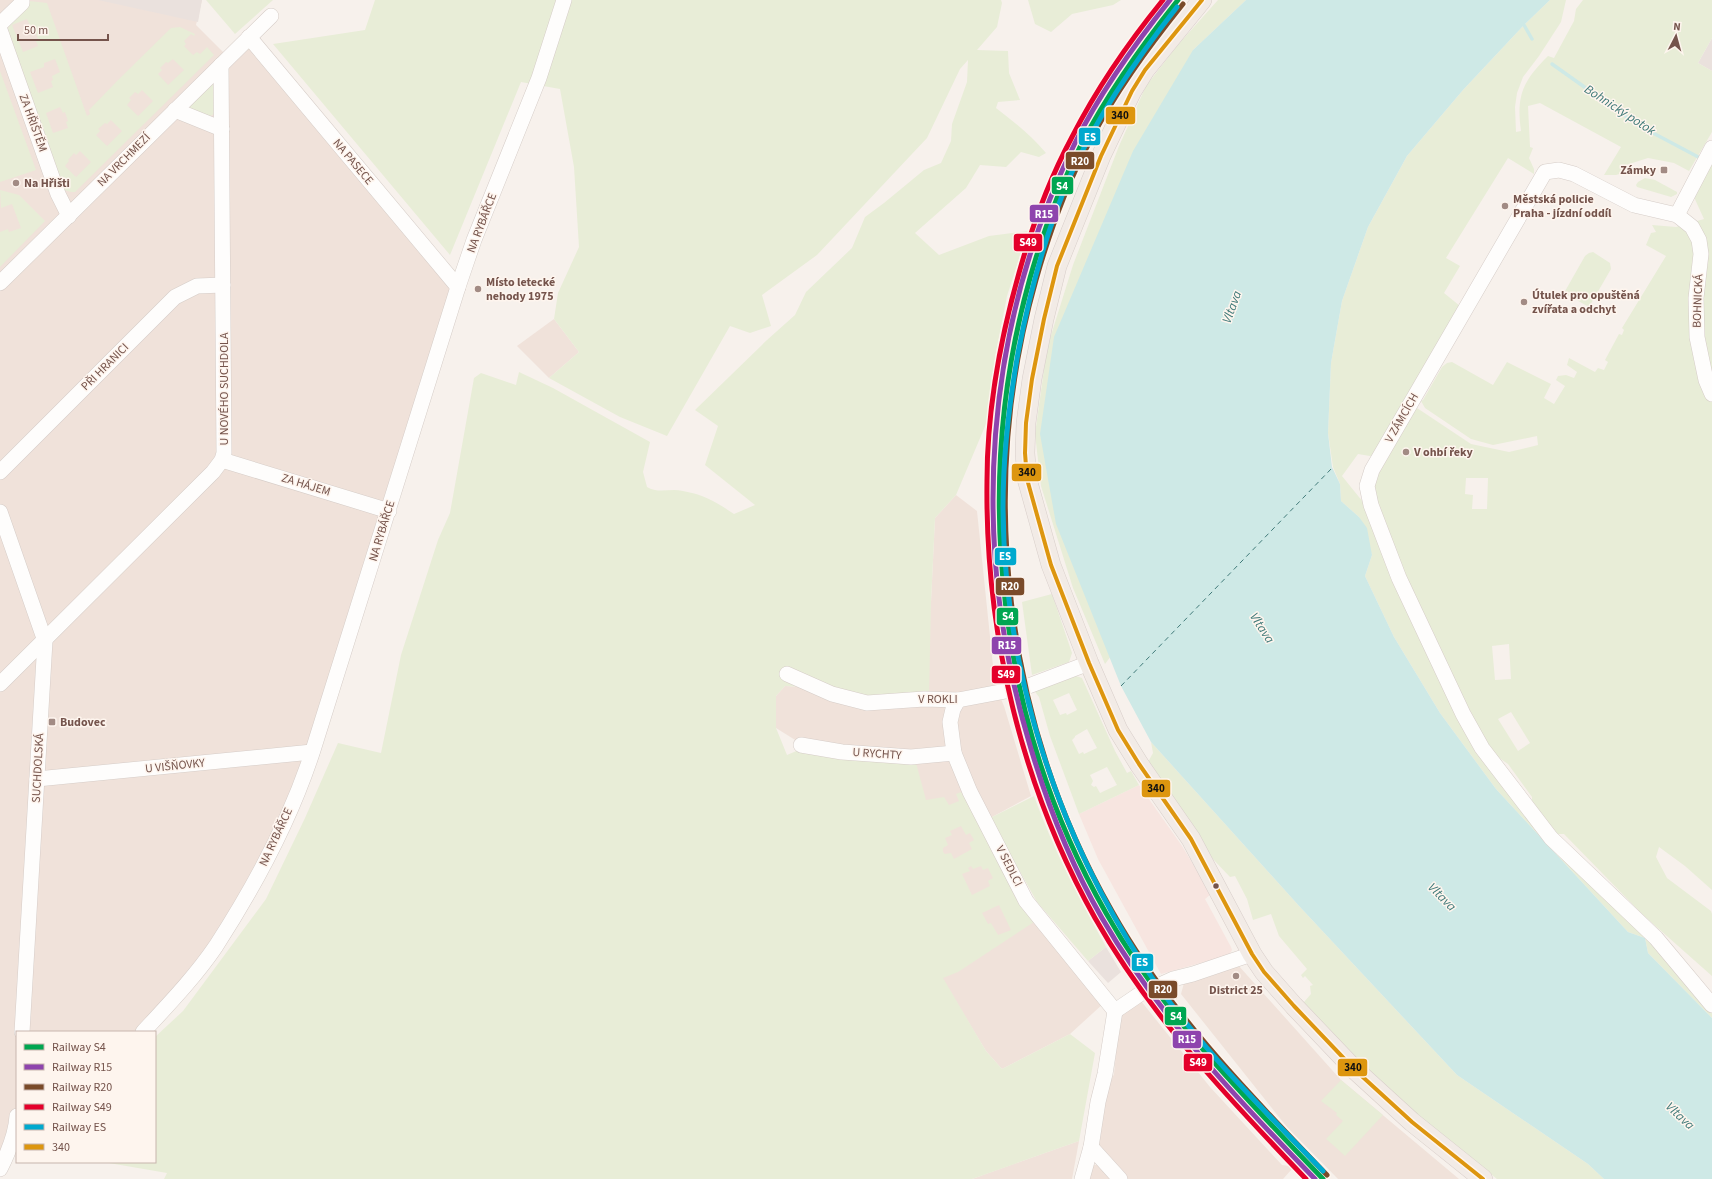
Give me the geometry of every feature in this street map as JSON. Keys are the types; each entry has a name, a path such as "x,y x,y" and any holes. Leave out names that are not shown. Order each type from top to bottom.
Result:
{"main road":[{"path":"1202,0 1145,70 1117,121 1057,266 1044,319 1032,379 1026,423 1025,453 1027,479 1051,565 1089,663 1118,730 1139,764 1192,839 1252,954 1264,972 1294,1006 1354,1069 1412,1122 1483,1179"}],"street":[{"path":"0,24 22,3 22,0"},
{"name":"NA RYBÁŘCE","path":"144,1031 172,1001 215,947 276,841 312,752 474,240 539,78 564,0"},
{"name":"NA VRCHMEZÍ","path":"0,283 271,16"},
{"name":"ZA HŘIŠTĚM","path":"0,30 58,194 69,216"},
{"name":"NA PASECE","path":"249,37 458,287"},
{"name":"U NOVÉHO SUCHDOLA","path":"0,684 45,641 213,472 222,460 224,453 221,65"},
{"path":"174,110 222,128"},
{"path":"1677,215 1707,156"},
{"name":"V ZÁMCÍCH","path":"1677,215 1634,205 1574,174 1559,170 1544,172 1372,470 1367,486 1372,505 1399,578 1463,714 1482,748 1551,838 1656,938 1712,1005"},
{"name":"BOHNICKÁ","path":"1677,215 1692,227 1699,240 1701,254 1696,298 1698,337 1706,380 1712,394"},
{"name":"PŘI HRANICI","path":"0,472 175,297 197,286 223,285"},
{"name":"ZA HÁJEM","path":"222,460 389,511"},
{"name":"SUCHDOLSKÁ","path":"0,512 45,641 22,1031"},
{"name":"V ROKLI","path":"787,674 832,694 867,703 924,699 958,700 1026,687 1089,663"},
{"name":"V SEDLCI","path":"958,700 953,709 950,722 954,753 970,792 1026,901 1115,1011"},
{"name":"U RYCHTY","path":"801,745 842,752 911,757 954,753"},
{"name":"U VIŠŇOVKY","path":"38,779 312,752"},
{"path":"1082,1179 1091,1147 1115,1011 1140,994 1173,979 1193,974 1252,954"},
{"path":"0,1170 4,1148 16,1127"},
{"path":"1091,1147 1120,1179"}],"shaded area":[{"path":"0,0 202,0 196,25 228,57 249,37 458,287 312,752 215,947 144,1031 16,1031 16,1128 0,1169"},
{"path":"98,0 202,0 198,22"},
{"path":"1712,38 1712,71 1698,63"},
{"path":"554,319 579,352 549,378 517,346"},
{"path":"956,495 977,511 995,685 1004,706 1031,796 981,823 1104,1003 1070,1034 1002,1069 986,1051 800,743 776,728 776,696 785,686 828,688 931,602 935,518"},
{"path":"1139,785 1182,846 1211,894 1205,899 1231,947 1232,950 1229,955 1161,974 1098,859 1079,814"},
{"path":"1106,947 1121,972 1108,983 1088,961"},
{"path":"1238,965 1341,1080 1459,1179 1338,1179 1287,1127 1181,994 1184,983"},
{"path":"1141,1001 1210,1087 1282,1165 1289,1166 1292,1169 1283,1179 1088,1179 1091,1165 1101,1165 1096,1143 1108,1088 1114,1074 1117,1014"},
{"path":"1079,1141 1072,1179 972,1179 1059,1148"}],"green space":[{"path":"206,0 273,0 235,34"},
{"path":"375,0 1001,0 1002,3 997,27 977,50 1008,51 1009,73 1020,100 998,102 996,108 1016,124 1046,153 1039,157 1021,152 1006,167 980,165 966,188 915,233 939,255 989,236 1028,231 1007,296 996,352 986,424 956,495 935,518 929,696 857,698 828,688 785,686 776,696 776,728 787,755 801,749 915,759 926,800 944,797 949,805 959,801 956,794 961,792 1034,922 958,972 943,978 986,1051 1002,1069 1070,1034 1095,1053 1079,1141 972,1179 164,1179 167,1173 109,1163 156,1163 156,1036 183,1011 266,899 305,818 338,743 381,753 401,655 438,540 450,513 474,378 481,373 516,385 519,372 553,388 650,442 643,472 647,487 651,489 660,491 678,490 698,495 716,503 734,514 755,505 705,465 718,426 695,410 795,315 806,292 852,248 865,217 924,170 941,163 951,141 952,124 967,82 968,60 960,69 927,138 817,255 762,295 771,326 750,333 730,326 667,436 620,417 549,378 579,352 554,319 558,293 579,247 574,167 560,89 521,82 450,255 273,44 365,30","holes":["961,826 966,835 970,833 974,840 969,843 972,849 954,859 951,853 945,854 943,852 943,848 948,845 945,838 952,835 950,831","971,866 973,869 981,866 983,870 988,868 993,878 988,881 990,886 972,895 962,874 970,871 968,868","999,905 1011,930 998,935 991,923 988,924 982,913"]},
{"path":"1028,0 1121,0 1113,5 1072,14 1051,32 1035,24"},
{"path":"1218,0 1246,0 1193,50 1111,656 1105,664 1073,588 1041,486 1035,434 1047,348 1073,265 1119,146 1146,86 1177,46"},
{"path":"1550,0 1566,0 1561,22 1539,56 1523,77 1517,93 1515,107 1516,132 1521,131 1521,98 1527,81 1548,56 1554,58 1574,21 1576,9 1583,0 1712,0 1712,38 1698,63 1712,71 1712,132 1689,171 1674,163 1648,158 1626,165 1623,173 1616,175 1604,175 1621,147 1540,103 1528,106 1530,147 1533,148 1529,158 1534,169 1534,174 1508,158 1446,258 1460,266 1444,293 1460,306 1376,457 1358,454 1342,476 1363,502 1478,749 1651,938 1712,1009 1712,1018 1648,953 1645,938 1628,932 1496,789 1440,713 1394,637 1365,576 1372,555 1359,517 1341,501 1340,484 1333,467 1328,433 1331,363 1342,301 1368,227 1407,156 1463,90 1524,25"},
{"path":"29,1 47,3 87,116 90,114 89,110 171,28 180,27 195,34 194,36 191,34 184,41 186,44 184,46 193,55 197,52 200,54 207,47 214,55 75,192 71,192 64,190 7,30","holes":["27,19 30,26 33,25 38,39 36,41 38,46 23,52 12,25","55,59 60,72 52,76 53,80 51,81 53,87 38,93 30,72 44,67 44,63","173,59 184,70 168,85 158,74 162,70 160,68 166,62 168,63","142,90 153,101 138,116 127,105 131,100 129,98 135,92 138,94","60,107 63,113 65,112 68,121 66,122 68,128 53,133 46,113","111,120 122,131 107,146 96,135 100,131 98,129 105,123 107,124","80,151 91,162 76,177 65,166 74,153 76,155"]},
{"path":"0,71 36,170 0,182"},
{"path":"213,83 215,113 209,117 188,108"},
{"path":"1712,160 1712,890 1685,866 1659,847 1656,857 1667,878 1711,911 1712,976 1642,914 1564,834 1554,834 1532,802 1532,797 1508,764 1492,753 1480,738 1397,566 1373,486 1374,474 1413,409 1417,408 1471,444 1509,452 1538,445 1537,436 1493,445 1471,439 1425,408 1421,401 1442,367 1447,363 1452,362 1493,385 1507,362 1551,384 1544,398 1554,404 1565,386 1556,380 1558,376 1566,375 1574,378 1577,372 1567,365 1569,358 1595,372 1598,368 1604,370 1608,362 1605,360 1619,334 1622,335 1624,330 1622,328 1666,256 1646,245 1651,233 1656,232 1652,225 1676,227 1704,219 1693,195","holes":["1466,478 1488,478 1487,509 1472,509 1473,495 1465,494","1509,644 1511,679 1495,680 1492,646","1511,712 1530,743 1518,751 1498,719"]},
{"path":"1645,178 1655,180 1677,192 1677,194 1671,197 1637,187 1636,185 1638,182"},
{"path":"0,190 19,195 45,221 0,267 0,232 8,229 9,232 21,228 12,204 1,208"},
{"path":"1593,252 1610,263 1611,269 1589,307 1564,293 1585,256"},
{"path":"1052,594 1072,653 1069,662 1032,675 1022,602"},
{"path":"1076,676 1082,678 1115,751 1127,773 1131,771 1139,785 1079,814 1050,736 1039,697 1033,689","holes":["1069,693 1077,710 1067,715 1066,713 1060,715 1053,700","1087,729 1097,748 1084,754 1083,752 1079,754 1072,740 1075,736","1107,767 1117,785 1100,793 1096,786 1094,787 1091,785 1093,781 1090,775"]},
{"path":"1151,742 1300,907 1457,1075 1588,1164 1604,1179 1497,1179 1412,1110 1364,1067 1305,1005 1304,1002 1311,994 1310,986 1313,985 1305,976 1303,978 1301,975 1307,969 1279,936 1271,914 1253,920 1247,899 1235,876 1230,877 1211,857 1148,762 1153,753"},
{"path":"1034,796 1049,835 1067,873 1106,947 1088,961 1037,902 990,818"},
{"path":"1341,1080 1383,1115 1345,1156 1326,1139 1343,1121 1336,1115 1337,1113 1321,1101"}],"water":[{"name":"Vltava","path":"1246,0 1550,0 1524,25 1463,90 1407,156 1368,227 1342,301 1331,363 1328,433 1332,467 1340,484 1341,501 1359,517 1367,528 1372,555 1365,576 1394,637 1440,713 1496,789 1628,932 1645,938 1648,953 1712,1018 1712,1179 1604,1179 1588,1164 1457,1075 1300,907 1151,742 1121,686 1056,524 1040,434 1054,337 1133,151 1193,50"}],"waterway":[{"name":"Bohnický potok","path":"1519,23 1524,25 1532,39"},
{"name":"Bohnický potok","path":"1552,64 1638,125 1702,159"}],"ferry route":[{"path":"1121,686 1333,467"}],"rail line":[{"name":"S49","path":"1163,0 1114,66 1072,137 1042,204 1019,273 1006,324 996,376 989,428 987,481 988,538 993,594 1001,651 1012,707 1028,762 1047,815 1069,868 1095,918 1117,954 1166,1023 1220,1087 1306,1179"},
{"name":"R15","path":"1170,0 1107,87 1075,143 1044,213 1021,286 1005,359 996,434 993,510 998,586 1009,661 1034,759 1059,829 1090,896 1124,954 1174,1023 1200,1055 1256,1118 1315,1179"},
{"name":"S4","path":"1178,0 1127,69 1092,124 1066,176 1053,209 1030,278 1012,358 1002,439 1000,521 1005,603 1019,684 1040,763 1069,840 1106,913 1128,950 1179,1020 1234,1085 1323,1179"},
{"name":"R20","path":"1183,4 1132,72 1098,126 1080,161 1058,211 1036,280 1018,359 1008,440 1006,521 1011,603 1025,683 1046,762 1075,838 1112,911 1134,948 1184,1017 1239,1082 1327,1175"},
{"name":"ES","path":"1177,7 1120,86 1083,150 1072,172 1054,216 1040,261 1018,353 1009,411 1004,469 1003,508 1006,568 1013,628 1025,688 1041,746 1061,803 1085,859 1112,913 1143,964 1183,1020 1228,1072 1323,1171"}],"transit line":[{"name":"340","path":"1202,0 1145,70 1132,91 1101,156 1057,266 1044,319 1032,379 1026,423 1025,453 1027,479 1051,565 1089,663 1118,730 1139,764 1191,839 1252,954 1264,972 1294,1006 1354,1069 1412,1122 1483,1179"}],"place":[{"name":"Zámky","path":"1664,170"},
{"name":"Na Hřišti","path":"16,183"},
{"name":"Městská policie Praha - jízdní oddíl","path":"1505,206"},
{"name":"Místo letecké nehody 1975","path":"478,289"},
{"name":"Útulek pro opuštěná zvířata a odchyt","path":"1524,302"},
{"name":"V ohbí řeky","path":"1406,452"},
{"name":"Budovec","path":"52,722"},
{"name":"District 25","path":"1236,976"}]}
